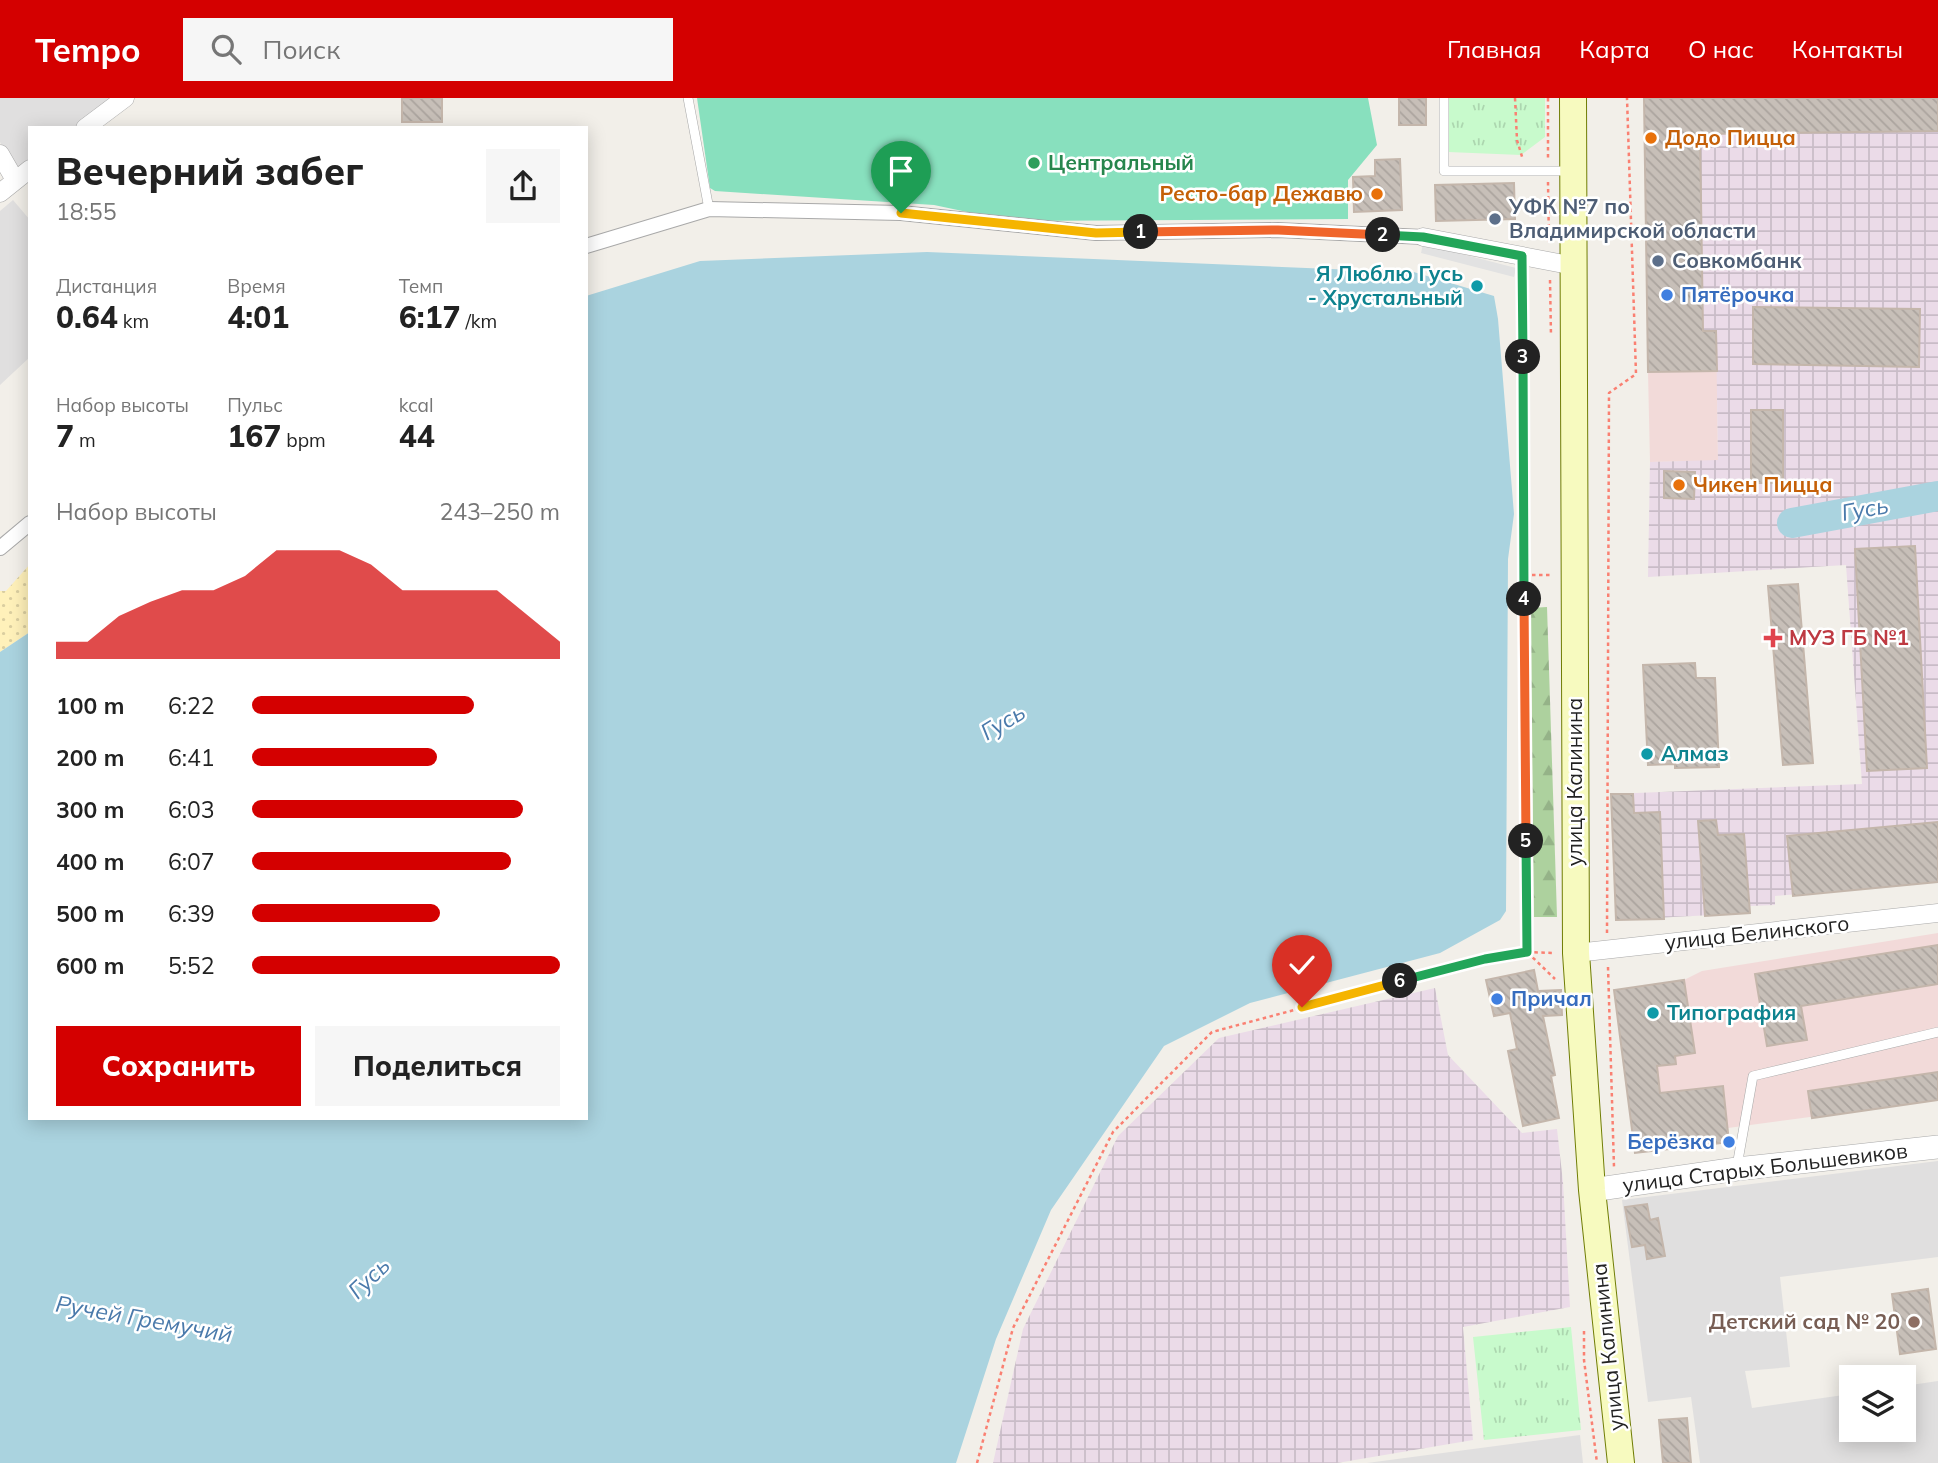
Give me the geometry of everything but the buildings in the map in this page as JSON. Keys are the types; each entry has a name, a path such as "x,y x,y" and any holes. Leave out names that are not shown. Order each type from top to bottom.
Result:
{"main road":[{"name":"улица Калинина","path":"1573,98 1574,171 1562,264 1576,953 1603,1188 1620,1463"}],"street":[{"path":"88,126 125,98"},
{"path":"0,154 15,180"},
{"path":"0,193 28,170"},
{"path":"588,245 709,209 901,213 1096,233 1278,230 1423,237 1562,264"},
{"path":"0,548 28,525"},
{"name":"улица Белинского","path":"1576,953 1938,913"},
{"name":"улица Старых Большевиков","path":"1603,1188 1737,1169 1938,1147"}],"lane":[{"path":"688,98 709,209"},
{"path":"1444,98 1444,171 1574,171"},
{"path":"1737,1169 1753,1076 1938,1032"}],"path":[{"path":"1515,98 1517,140 1526,171"},
{"path":"1603,1188 1607,949 1609,393 1636,374 1627,98"},
{"path":"1522,256 1527,952"},
{"path":"1551,343 1562,264"},
{"path":"1524,575 1555,575"},
{"path":"977,1463 1013,1328 1112,1132 1212,1032 1472,962 1527,952 1576,953"}],"shaded area":[{"path":"0,98 112,98 77,126 28,126 28,165 16,174 0,142"},
{"path":"1938,131 1938,882 1775,896 1775,905 1750,906 1750,913 1616,920 1611,794 1862,784 1846,565 1648,577 1650,462 1718,460 1716,331 1703,331 1700,134"},
{"path":"13,200 28,218 28,359 0,385 0,211"},
{"path":"1423,244 1516,268 1514,277 1421,253"},
{"path":"1717,371 1718,461 1650,462 1648,372"},
{"path":"1938,933 1938,1100 1728,1128 1729,1142 1635,1153 1614,990 1684,980 1702,971"},
{"path":"1435,988 1448,1055 1522,1133 1557,1129 1563,1182 1570,1307 1463,1327 1473,1440 1337,1463 993,1463 1023,1329 1118,1136 1219,1038"},
{"path":"1938,1161 1938,1257 1780,1277 1790,1367 1745,1371 1752,1408 1839,1396 1839,1442 1916,1442 1916,1384 1938,1381 1938,1463 1700,1463 1691,1397 1648,1402 1622,1200"},
{"path":"1580,1435 1583,1463 1367,1463"}],"green space":[{"name":"Центральный","path":"697,98 1368,98 1377,145 1348,180 1348,219 1010,221 934,205 715,191 710,188"},
{"path":"1449,98 1545,98 1545,137 1521,155 1448,152"},
{"path":"1547,607 1557,917 1534,917 1530,608"},
{"path":"1571,1327 1581,1430 1484,1440 1473,1337"}],"sand":[{"path":"28,566 28,633 0,652 0,591 6,591"}],"water":[{"name":"Ручей Гремучий","path":"927,252 1407,270 1494,296 1514,514 1508,559 1506,911 1500,920 1440,953 1250,1003 1164,1046 1051,1210 996,1339 956,1463 0,1463 0,652 28,633 28,1120 588,1120 588,295 700,261"}],"waterway":[{"name":"Гусь","path":"1792,523 1938,496"}],"place":[{"name":"Додо Пицца","path":"1651,138"},
{"name":"Центральный","path":"1034,163"},
{"name":"Ресто-бар Дежавю","path":"1377,194"},
{"name":"УФК №7 по Владимирской области","path":"1495,219"},
{"name":"Совкомбанк","path":"1658,261"},
{"name":"Я Люблю Гусь - Хрустальный","path":"1477,286"},
{"name":"Пятёрочка","path":"1667,295"},
{"name":"Чикен Пицца","path":"1679,485"},
{"name":"МУЗ ГБ №1","path":"1773,638"},
{"name":"Алмаз","path":"1647,754"},
{"name":"Причал","path":"1497,999"},
{"name":"Типография","path":"1653,1013"},
{"name":"Берёзка","path":"1729,1142"},
{"name":"Детский сад № 20","path":"1914,1322"}],"route":[{"path":"901,213 1096,233 1278,230 1423,237 1522,256 1527,952 1485,959 1302,1007"}]}
